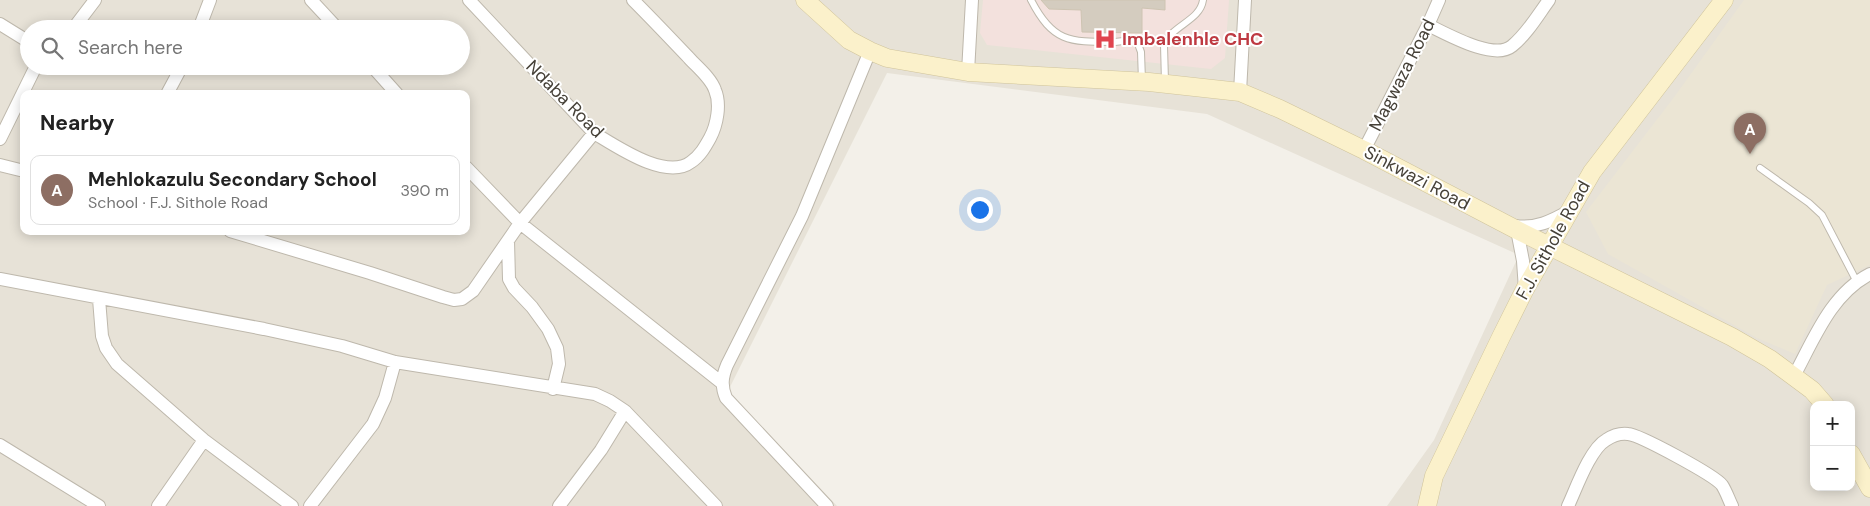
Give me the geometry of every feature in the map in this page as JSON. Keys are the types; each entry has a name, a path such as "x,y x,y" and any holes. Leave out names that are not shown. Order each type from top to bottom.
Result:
{"street":[{"path":"80,20 95,0"},
{"path":"202,20 210,0"},
{"path":"311,0 330,20"},
{"name":"Ndaba Road","path":"469,0 594,133 618,148 650,163 680,168 691,162 702,151 712,134 717,119 718,104 715,89 702,72 633,0"},
{"name":"Sinkwazi Road","path":"805,0 849,40 887,58 968,72 1142,82 1240,92 1280,109 1364,150 1512,228 1770,358 1812,390 1822,401"},
{"path":"968,72 972,0"},
{"path":"1240,92 1245,0"},
{"name":"Magwaza Road","path":"1364,150 1428,26 1439,0"},
{"path":"1428,26 1475,46 1501,51 1511,48 1549,0"},
{"name":"F.J. Sithole Road","path":"1427,506 1434,476 1525,289 1592,172 1724,0"},
{"path":"0,24 20,36"},
{"path":"827,506 726,398 722,383 727,365 802,216 870,51"},
{"path":"24,90 32,75"},
{"path":"169,90 177,75"},
{"path":"380,75 394,90"},
{"path":"0,139 20,98"},
{"path":"243,235 454,300 462,299 473,291 520,223 594,133"},
{"path":"0,165 20,170"},
{"path":"470,171 520,223 722,383"},
{"path":"1525,289 1523,261 1512,228 1537,226 1569,212"},
{"path":"508,241 509,279 514,288 548,329 557,348 559,364 553,388"},
{"path":"1794,376 1827,315 1856,282 1870,274"},
{"path":"0,279 264,329 342,346 394,362 595,394 625,411 716,506"},
{"path":"99,299 102,336 106,348 117,364 204,440 292,506"},
{"path":"310,506 372,424 385,398 394,362"},
{"path":"558,506 601,450 625,411"},
{"path":"1568,506 1588,462 1604,441 1615,435 1629,434 1710,476 1722,485 1732,506"},
{"path":"158,506 204,440"},
{"path":"0,445 99,506"},
{"path":"1855,461 1870,488"}],"lane":[{"path":"1031,0 1046,25 1061,37 1087,42 1129,41 1138,44 1141,52 1142,82"},
{"path":"1165,84 1164,44 1172,32 1199,11 1203,0"},
{"path":"1760,168 1809,203 1822,215 1856,282"}],"shaded area":[{"path":"0,0 1870,0 1870,506 1387,506 1434,440 1519,255 1207,114 887,73 728,391 837,506 0,506"},
{"name":"Imbalenhle CHC","path":"983,0 1229,0 1225,58 1211,69 987,45 980,33"},
{"path":"1744,0 1870,0 1870,265 1827,285 1795,354 1757,338 1608,254 1586,212 1675,96"}],"building":[{"path":"1041,0 1165,0 1165,10 1142,8 1142,33 1082,32 1081,10 1049,9"}],"place":[{"name":"Imbalenhle CHC","path":"1105,39"},
{"name":"Mehlokazulu Secondary School","path":"1750,154"}]}
